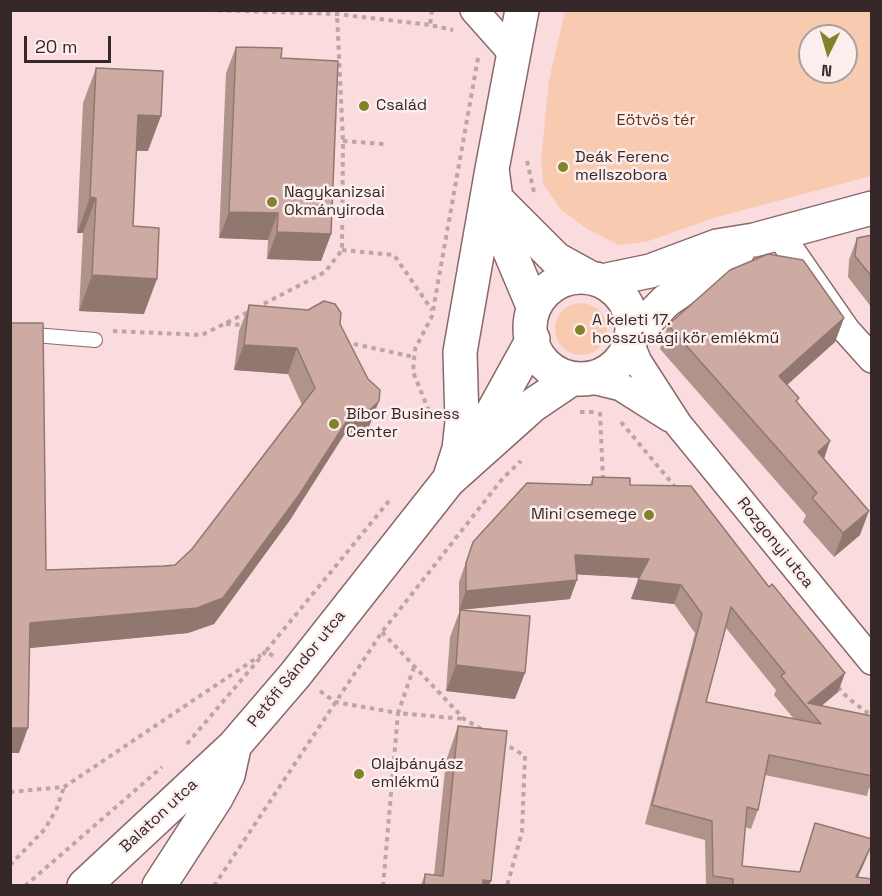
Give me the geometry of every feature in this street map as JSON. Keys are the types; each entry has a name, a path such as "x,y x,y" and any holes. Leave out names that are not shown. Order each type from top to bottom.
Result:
{"street":[{"path":"455,475 461,436 460,352 494,184 522,10"},
{"path":"469,21 514,55"},
{"path":"494,184 556,259 611,287 626,307 631,339"},
{"path":"494,184 500,228 533,306"},
{"path":"766,236 666,301 631,339 614,367 579,379 548,366 532,339 530,324 533,306 550,286 561,280 595,279 650,271 717,246 766,236 872,208"},
{"path":"766,236 872,359"},
{"name":"Petőfi Sándor utca","path":"159,885 216,798 228,775 234,746 295,675 455,475 521,364 532,339"},
{"name":"Rozgonyi utca","path":"631,339 638,362 678,424 872,661"},
{"name":"Petőfi Sándor utca","path":"455,475 533,405 579,379"},
{"name":"Rozgonyi utca","path":"579,379 621,387 678,424"},
{"name":"Balaton utca","path":"84,885 234,746"}],"lane":[{"path":"10,333 95,340"}],"path":[{"path":"208,10 337,14 430,25 469,21"},
{"path":"430,25 432,10"},
{"path":"109,331 202,335 325,272 342,250 343,141 337,14"},
{"path":"431,417 418,390 413,372 415,349 432,316 478,54"},
{"path":"343,141 384,144"},
{"path":"526,155 528,174 535,195"},
{"path":"342,250 394,255 432,310"},
{"path":"226,324 255,326"},
{"path":"338,336 346,343 414,357"},
{"path":"600,412 603,486"},
{"path":"617,417 682,496"},
{"path":"214,885 382,632 503,478"},
{"path":"182,749 390,500"},
{"path":"382,632 464,719 484,732"},
{"path":"266,651 295,675 335,702 464,719"},
{"path":"10,792 64,787 266,651"},
{"path":"383,885 398,712 414,668"},
{"path":"834,681 849,699 872,717"},
{"path":"495,738 525,756 522,832 507,885"},
{"path":"25,885 165,765"},
{"path":"10,865 45,829 57,808 64,787"}],"green space":[{"name":"Eötvös tér","path":"565,11 871,11 871,176 717,217 646,242 619,245 589,230 561,210 543,184 541,159 549,80"},
{"path":"576,303 586,303 600,310 607,329 600,348 586,355 576,355 566,351 559,344 555,334 555,324 559,314 566,307"}],"building":[{"name":"Nagykanizsai Okmányiroda","path":"236,47 282,48 281,58 338,61 331,234 277,232 278,213 229,212"},
{"path":"96,68 163,71 161,116 138,115 133,226 159,228 157,279 92,275 96,198 90,197"},
{"path":"872,235 872,277 855,256 857,238"},
{"path":"768,254 803,260 844,318 779,376 799,398 796,401 830,441 818,452 869,511 843,533 812,498 817,493 668,325 730,270"},
{"path":"324,301 335,304 341,313 340,324 368,379 380,390 379,401 371,409 354,410 299,495 223,598 197,608 30,623 28,728 10,728 10,323 43,323 46,570 164,566 175,565 192,549 315,388 297,348 244,345 249,305 308,310"},
{"path":"593,477 630,478 630,485 691,486 769,587 772,584 845,673 808,703 872,716 872,776 769,755 758,810 747,807 742,866 800,872 815,823 872,839 872,844 856,877 872,879 872,885 733,885 733,879 713,876 712,821 652,805 702,614 681,585 638,580 649,559 575,555 577,580 466,591 466,563 473,542 527,483 592,485","holes":["731,607 785,673 781,676 821,724 706,702"]},
{"path":"460,610 530,616 525,673 456,665"},
{"path":"458,726 507,731 491,881 483,880 483,885 424,885 425,874 443,876"}],"place":[{"name":"Család","path":"364,106"},
{"name":"Deák Ferenc mellszobora","path":"563,167"},
{"name":"Nagykanizsai Okmányiroda","path":"272,202"},
{"name":"A keleti 17. hosszúsági kör emlékmű","path":"580,330"},
{"name":"Bíbor Business Center","path":"334,424"},
{"name":"Mini csemege","path":"649,515"},
{"name":"Olajbányász emlékmű","path":"359,774"}]}
